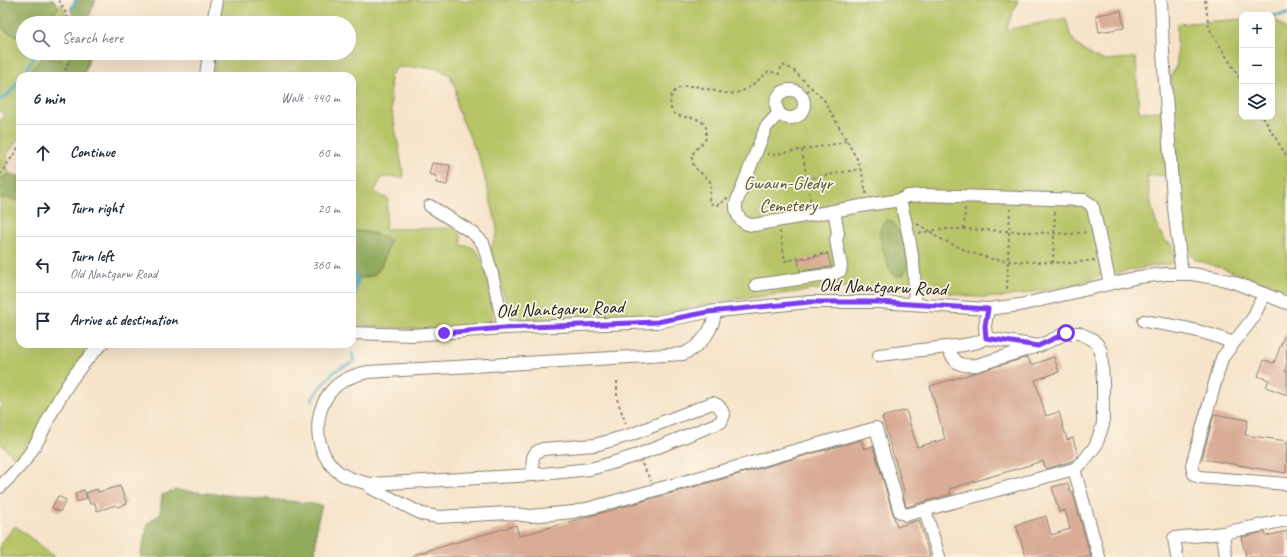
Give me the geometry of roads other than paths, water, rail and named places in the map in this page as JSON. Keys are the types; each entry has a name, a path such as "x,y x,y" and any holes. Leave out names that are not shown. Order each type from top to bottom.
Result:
{"street":[{"path":"215,16 218,0"},
{"path":"1161,0 1173,200 1182,274"},
{"path":"207,72 209,60"},
{"path":"788,89 793,89 802,96 804,107 796,117 787,118 779,113 776,109 776,100 780,93 788,89"},
{"path":"779,113 766,127 736,204 735,208 738,218 742,222 751,225 900,200 908,196 1011,197 1078,200 1087,202 1093,208 1110,284"},
{"path":"900,200 908,234 915,280 914,304"},
{"path":"430,206 473,233 483,244 492,274 504,328"},
{"path":"756,285 834,274 840,271 841,266 836,240 838,233 834,211"},
{"name":"Old Nantgarw Road","path":"356,333 414,335 504,328 657,322 711,312 809,302 914,304 988,309 1020,305 1154,275 1182,274 1206,276 1233,282 1287,303"},
{"path":"1264,294 1253,318 1222,358 1192,465 1194,474 1199,477 1287,484"},
{"path":"986,338 985,326 988,309"},
{"path":"533,475 532,460 534,454 536,451 542,449 595,445 630,435 712,403 717,404 720,407 724,415 721,422 638,455 590,469 533,475 370,484 356,480 337,471 325,455 319,442 318,426 320,412 324,402 337,385 347,378 368,372 683,354 693,350 698,344 698,339 711,312"},
{"path":"1144,322 1194,329 1233,343"},
{"path":"370,484 371,488 386,497 422,514 438,517 508,513 530,516 573,512 876,428 900,512 906,515 1074,469 1083,462 1096,445 1102,424 1103,381 1101,351 1092,339 1078,333 1066,333 1038,346 977,365 969,366 962,365 954,361 947,347"},
{"path":"879,355 947,347 978,342 986,338 1038,346"},
{"path":"2,480 21,466 36,444 52,411 68,384 89,356 98,348"},
{"path":"1074,469 1099,557"},
{"path":"925,510 939,557"},
{"path":"1177,557 1174,538 1223,533 1287,520"},
{"path":"1223,533 1226,557"}],"waterway":[{"path":"71,10 76,0"},
{"path":"1275,16 1287,14"},
{"path":"25,72 32,60"},
{"path":"0,100 10,93 16,84"},
{"path":"356,276 358,279 356,287"},
{"path":"312,400 320,387 332,374 354,360 352,354"}],"park label":[{"name":"Gwaun-Gledyr Cemetery","path":"788,193"}]}
